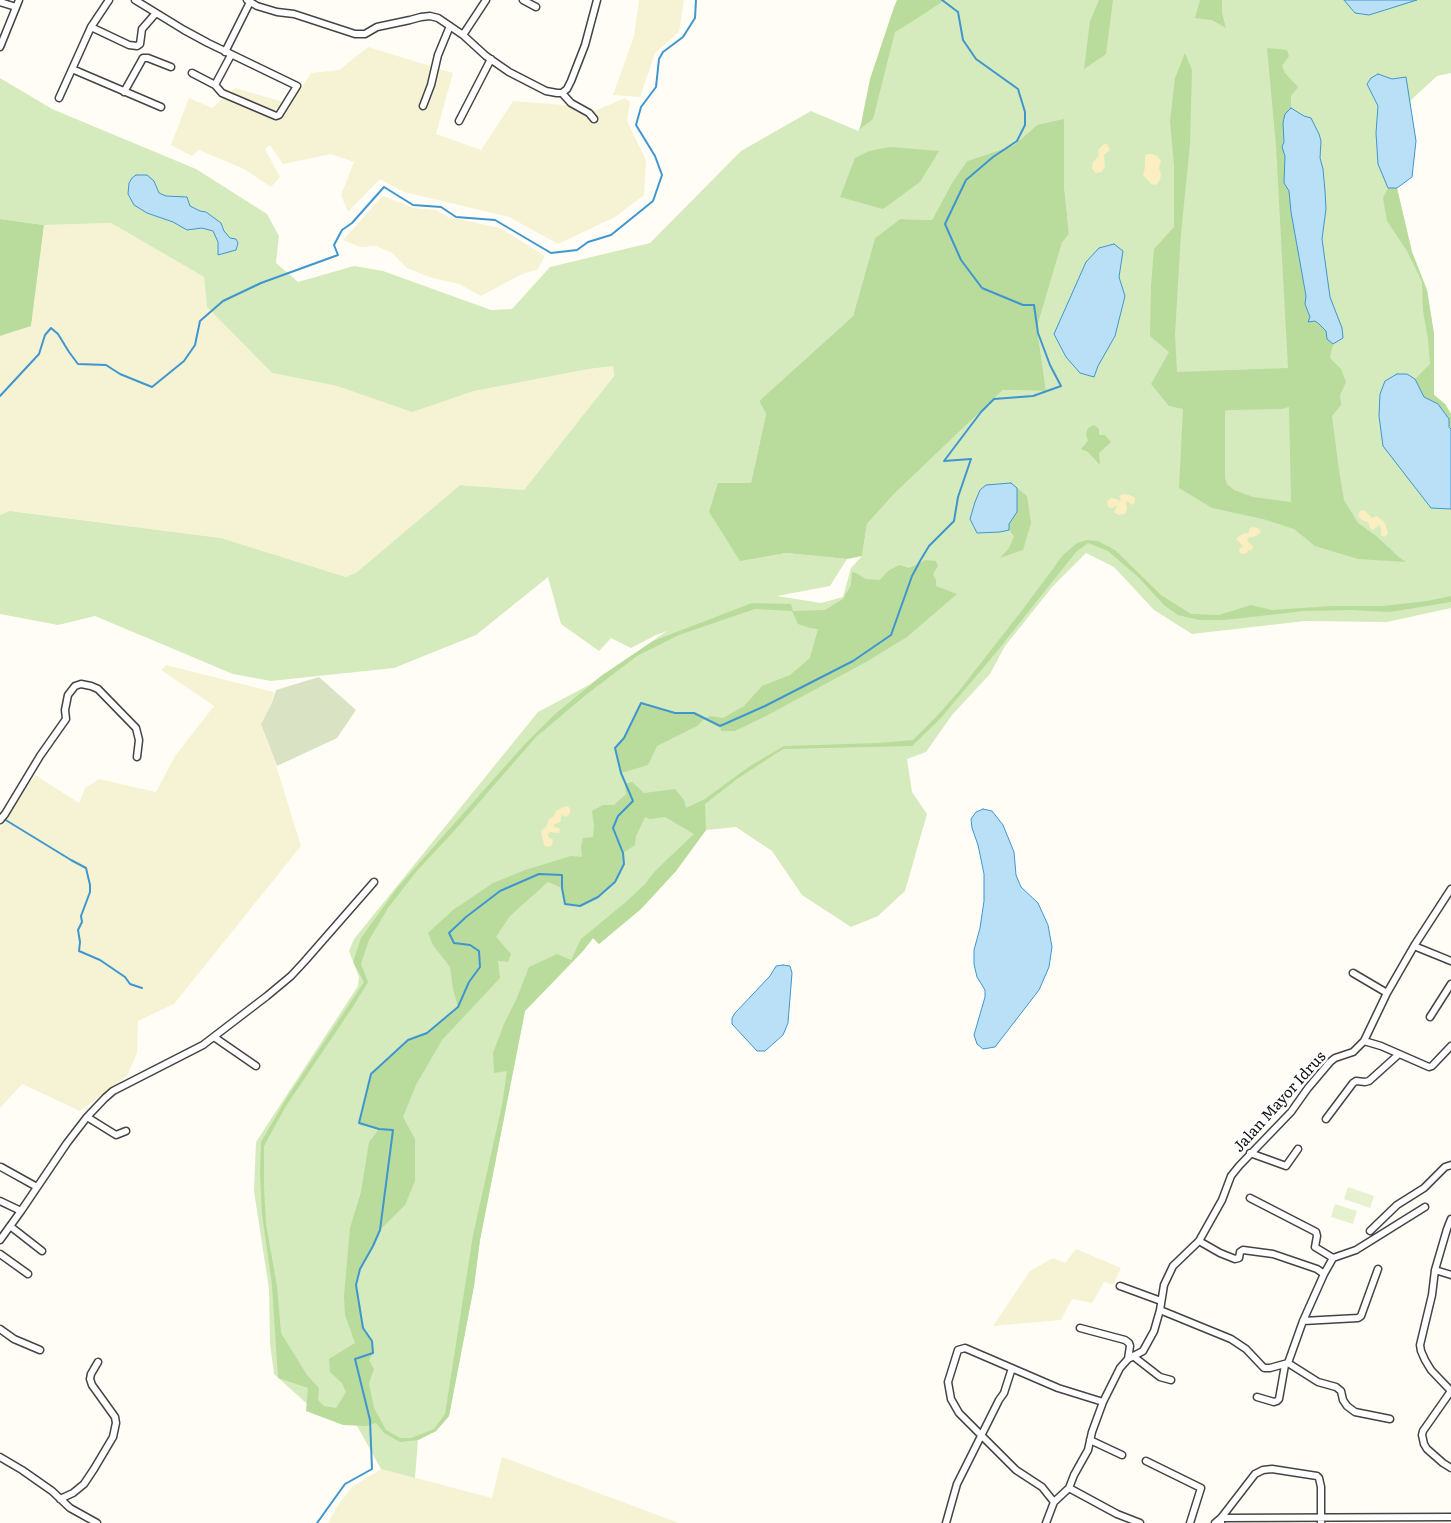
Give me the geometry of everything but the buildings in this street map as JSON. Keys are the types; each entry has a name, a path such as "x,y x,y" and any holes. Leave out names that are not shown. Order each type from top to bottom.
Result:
{"street":[{"path":"59,98 91,27 108,0"},
{"path":"136,0 184,30 228,54 297,86 279,115 276,116 222,93 215,86 192,72"},
{"path":"463,34 486,0"},
{"path":"523,0 536,7"},
{"path":"564,91 571,81 585,45 596,0"},
{"path":"215,86 248,1 276,12 294,14 355,34 365,34 377,27 420,16 438,18 463,34 491,59 524,81 546,91 564,91"},
{"path":"0,2 17,3 0,46"},
{"path":"91,27 132,46 137,46 140,44 142,29 156,13"},
{"path":"424,106 438,55 450,26"},
{"path":"124,92 143,58 148,58 171,67"},
{"path":"459,121 491,59"},
{"path":"72,69 161,107"},
{"path":"564,91 571,103 589,113 594,119"},
{"path":"2,817 40,756 66,719 65,710 68,695 75,686 81,684 98,689 136,728 139,740 137,757"},
{"path":"0,1240 67,1143 87,1117 113,1091 203,1045 292,976 374,882"},
{"name":"Jalan Mayor Idrus","path":"1046,1523 1054,1502 1069,1488 1088,1450 1103,1402 1120,1368 1131,1357 1143,1351 1154,1331 1164,1285 1173,1266 1200,1241 1222,1200 1231,1176 1250,1153 1291,1112 1330,1062 1335,1058 1354,1052 1364,1041 1414,946 1451,889"},
{"path":"1414,946 1451,961"},
{"path":"1353,973 1388,993"},
{"path":"1430,1017 1451,984"},
{"path":"214,1037 256,1066"},
{"path":"1364,1041 1381,1046 1429,1067 1451,1046"},
{"path":"1326,1119 1356,1081 1369,1081 1399,1054"},
{"path":"87,1117 116,1135 126,1130"},
{"path":"1250,1153 1286,1166 1298,1149"},
{"path":"1370,1231 1397,1205 1424,1188 1439,1172 1451,1165"},
{"path":"1,1167 37,1187"},
{"path":"1250,1198 1316,1232 1315,1247 1333,1258"},
{"path":"0,1201 21,1212"},
{"path":"1257,1397 1274,1402 1279,1399 1286,1364 1303,1321 1333,1258 1356,1250 1425,1207"},
{"path":"1451,1218 1435,1270 1432,1295 1422,1336 1421,1351 1431,1370 1451,1391 1423,1431 1424,1444 1427,1449 1451,1468"},
{"path":"10,1226 42,1251"},
{"path":"1200,1241 1220,1253 1235,1259 1238,1258 1243,1250 1273,1254 1317,1269 1324,1274"},
{"path":"0,1254 28,1274"},
{"path":"1303,1321 1358,1318 1361,1316 1378,1269"},
{"path":"1435,1270 1451,1275"},
{"path":"1120,1286 1161,1301"},
{"path":"1160,1310 1231,1339 1246,1349 1264,1368 1286,1364 1318,1382 1336,1387 1347,1406 1355,1412 1390,1419"},
{"path":"0,1328 14,1339 40,1350"},
{"path":"1080,1328 1125,1340 1129,1343 1131,1357 1160,1376 1171,1380"},
{"path":"1054,1502 1042,1487 1016,1470 959,1413 950,1399 948,1382 958,1350 966,1348 1058,1388 1103,1402"},
{"path":"60,1499 73,1493 84,1484 113,1437 116,1423 115,1416 92,1385 90,1379 98,1362"},
{"path":"946,1523 957,1484 1004,1393 1012,1368"},
{"path":"1090,1440 1122,1455"},
{"path":"0,1457 22,1470 70,1508 97,1523"},
{"path":"1146,1461 1201,1488 1190,1523"},
{"path":"1221,1521 1255,1474 1263,1470 1272,1469 1317,1476 1319,1478 1321,1487 1321,1520"},
{"path":"1069,1488 1117,1514 1140,1523"},
{"path":"1215,1523 1221,1521 1450,1519"}],"shaded area":[{"path":"639,0 684,0 679,32 655,53 640,97 613,95 634,36"},
{"path":"368,47 453,73 436,134 481,150 513,101 577,106 592,112 625,98 630,102 627,121 646,160 644,195 615,217 558,244 509,217 404,192 380,179 348,212 341,195 354,162 331,154 283,164 270,145 265,149 280,177 271,187 244,169 199,150 192,156 171,145 189,98 212,108 235,88 291,104 311,73 339,70"},
{"path":"383,196 414,208 436,210 448,217 500,228 545,256 538,269 520,275 481,296 459,284 429,277 407,268 392,253 376,246 360,247 343,240"},
{"path":"111,223 204,277 207,307 272,373 337,386 412,411 474,391 589,369 613,366 614,376 524,490 460,485 357,572 346,577 221,538 11,511 0,515 0,336 31,326 44,225"},
{"path":"166,665 274,692 271,705 261,724 301,846 174,1004 138,1021 137,1053 127,1076 80,1111 22,1084 0,1108 0,826 35,775 79,803 85,788 99,779 156,792 175,756 214,706 161,670"},
{"path":"1076,1249 1121,1268 1113,1285 1104,1282 1092,1303 1072,1299 1061,1320 993,1326 1030,1271 1053,1258 1065,1263"},
{"path":"502,1457 679,1523 328,1523 336,1508 352,1487 381,1469 492,1498"}],"green space":[{"path":"897,0 942,0 942,2 895,32 873,119 860,129 870,79"},
{"path":"928,0 1451,0 1451,73 1437,76 1410,101 1416,141 1412,177 1397,188 1412,252 1427,290 1434,334 1434,395 1445,404 1451,414 1451,608 1387,622 1305,621 1192,634 1154,610 1114,567 1086,553 1053,586 1005,646 990,674 952,715 926,752 907,759 912,792 927,814 905,891 878,916 851,927 802,895 772,851 736,827 706,830 676,871 641,909 599,944 593,938 583,951 525,1011 480,1240 474,1286 449,1416 436,1431 418,1440 415,1478 381,1469 351,1415 316,1412 274,1374 270,1343 269,1289 254,1191 256,1142 358,986 359,977 349,951 354,939 538,712 589,685 667,631 631,648 611,638 599,651 561,624 548,577 476,635 394,668 271,681 233,674 95,616 58,625 0,614 0,515 10,511 221,538 346,577 357,572 460,485 524,490 614,376 613,366 474,391 412,412 337,386 272,373 207,307 204,277 111,223 44,225 0,219 0,78 52,109 196,169 267,214 279,236 276,263 298,282 354,266 383,271 491,310 512,309 550,267 650,243 741,151 811,111 858,131 882,79 899,14","holes":["1037,125 1064,185 1069,234 1062,243 1037,327 1046,391 1003,390 894,494 867,524 862,556 851,568 843,597 821,603 777,596 830,586 847,559 786,553 740,560 718,483 751,483 766,414 759,401 853,316 875,238 900,219 932,220 953,181 967,161 1014,145"]},
{"path":"1099,0 1113,0 1106,54 1084,69 1090,21"},
{"path":"1200,0 1222,0 1222,13 1226,28 1212,20 1195,18"},
{"path":"1267,48 1287,50 1289,56 1282,66 1285,73 1298,87 1291,96 1291,108 1285,114 1283,123 1284,183 1289,191 1306,296 1305,304 1310,317 1309,322 1315,321 1326,331 1327,339 1333,344 1330,358 1341,369 1346,382 1340,395 1341,405 1332,416 1344,500 1358,523 1406,562 1358,559 1315,546 1294,529 1263,519 1212,508 1179,488 1183,409 1169,406 1151,384 1169,352 1150,336 1154,249 1174,227 1174,165 1170,121 1175,78 1185,53 1192,70 1190,145 1181,233 1175,334 1177,372 1288,368 1276,146","holes":["1289,407 1291,502 1253,497 1234,490 1227,484 1225,478 1225,411"]},
{"path":"1064,119 1064,185 1069,234 1062,243 1037,327 1046,391 1003,390 894,494 867,524 862,556 847,559 786,553 740,561 709,512 718,483 751,483 766,414 759,401 853,316 875,238 900,219 932,220 953,181 967,161 1014,145 1037,125"},
{"path":"890,147 939,151 920,182 883,209 840,197 855,158 869,151"},
{"path":"1388,188 1397,188 1412,252 1427,290 1434,334 1434,395 1445,404 1451,414 1451,429 1438,404 1424,397 1415,379 1430,364 1423,311 1422,282 1407,251 1387,221 1383,198"},
{"path":"0,219 44,225 31,326 0,336"},
{"path":"1094,425 1099,429 1099,435 1105,435 1111,442 1099,453 1100,465 1088,452 1081,449 1088,441 1086,434 1088,428"},
{"path":"1017,488 1027,496 1031,523 1023,550 1000,558 1009,548 1014,536 1009,530 1009,524 1017,512"},
{"path":"1087,540 1098,541 1115,550 1161,595 1191,614 1219,615 1251,605 1272,610 1332,606 1383,606 1451,596 1451,602 1390,612 1352,610 1304,611 1225,620 1199,620 1178,615 1164,605 1138,577 1108,551 1088,543 1076,552 940,719 912,746 783,749 737,779 705,804 706,830 676,871 641,909 599,944 593,938 583,951 525,1011 480,1240 474,1286 449,1416 436,1431 418,1440 400,1442 384,1433 376,1423 366,1426 343,1425 306,1411 308,1388 278,1378 272,1285 262,1214 261,1142 286,1099 364,982 353,962 361,938 397,888 524,745 554,715 601,676 653,641 752,603 791,604 793,611 825,610 843,599 851,585 852,572 866,579 880,580 888,571 899,565 909,568 926,560 936,561 938,566 933,574 936,586 957,594 907,637 866,662 766,716 735,731 721,731 720,726 704,719 697,726 657,746 648,765 621,773 615,748 624,738 641,703 675,713 694,713 705,718 711,716 723,718 744,706 762,686 790,675 810,658 818,629 798,624 792,611 755,609 679,635 637,656 587,694 536,737 416,872 388,908 369,940 361,964 368,982 286,1106 264,1146 266,1224 277,1286 281,1333 307,1375 319,1388 318,1400 324,1406 336,1408 346,1392 342,1383 330,1372 329,1359 355,1343 345,1315 344,1296 350,1228 361,1192 369,1142 379,1129 359,1123 371,1074 408,1040 427,1033 458,1007 450,967 433,945 428,933 453,910 493,883 525,870 571,856 582,857 581,847 583,838 593,837 592,811 603,805 614,805 626,794 625,784 632,782 644,793 675,789 684,800 686,808 705,799 750,766 784,746 913,740 959,691 1063,555 1077,543","holes":["645,817 650,819 665,817 694,834 627,901 581,939 571,960 557,954 529,967 504,1024 493,1053 494,1073 507,1071 502,1105 473,1235 445,1414 434,1429 411,1438 400,1438 386,1430 374,1408 369,1383 374,1369 369,1360 373,1353 372,1341 363,1328 356,1285 360,1269 380,1230 405,1205 415,1181 415,1139 403,1117 416,1085 442,1040 500,978 498,961 508,962 511,954 496,937 510,916 548,882 562,888 565,904 580,906 598,897 615,882 624,864 623,853 635,845 636,836"]},
{"path":"319,677 356,710 337,738 277,766 261,724 276,690"},
{"path":"1348,1187 1374,1196 1370,1208 1344,1199"},
{"path":"1335,1204 1357,1211 1353,1224 1331,1217"}],"sand":[{"path":"1104,144 1107,144 1110,150 1104,155 1105,167 1102,172 1096,173 1092,169 1093,162 1099,156 1098,150"},
{"path":"1147,154 1157,156 1161,161 1159,168 1160,180 1156,185 1151,184 1143,175 1145,156"},
{"path":"1123,494 1135,498 1135,502 1132,505 1127,501 1125,514 1118,515 1114,512 1117,507 1108,507 1107,502 1111,498 1121,500 1119,496"},
{"path":"1364,510 1372,518 1377,516 1385,523 1388,534 1384,537 1381,535 1379,525 1373,530 1368,522 1358,516 1360,511"},
{"path":"1252,527 1258,528 1261,532 1256,536 1248,538 1247,541 1253,546 1252,550 1248,550 1244,554 1240,553 1239,549 1243,546 1236,539 1242,534 1249,533 1249,529"},
{"path":"568,806 570,813 567,817 561,815 561,821 554,824 554,827 559,828 559,833 550,832 548,835 553,842 551,846 544,845 541,831 546,827 549,819 554,816 556,811"}],"water":[{"path":"1344,0 1417,0 1369,15 1355,13"},
{"path":"1378,74 1392,79 1406,77 1416,141 1412,177 1397,188 1388,188 1378,164 1376,133 1378,106 1367,84 1371,78"},
{"path":"1291,108 1311,118 1321,141 1320,158 1323,169 1326,209 1322,239 1330,297 1342,328 1343,338 1333,344 1327,339 1326,331 1319,324 1315,321 1308,322 1310,317 1305,304 1306,296 1289,191 1284,183 1283,123 1285,114"},
{"path":"136,175 147,175 154,181 159,193 166,196 187,197 190,206 206,212 221,223 224,231 230,238 236,239 238,243 236,250 218,255 218,242 213,231 202,228 187,230 173,222 147,213 134,205 128,194 129,183"},
{"path":"1114,244 1123,251 1119,277 1125,296 1115,336 1094,377 1080,373 1066,357 1054,334 1086,262 1099,248"},
{"path":"1397,374 1407,374 1415,379 1424,397 1438,404 1449,419 1449,427 1451,429 1451,509 1431,508 1383,446 1379,416 1380,394 1385,381"},
{"path":"1011,483 1017,488 1017,512 1009,524 1009,530 977,533 970,519 980,490 986,485"},
{"path":"983,809 992,811 1003,825 1014,852 1016,875 1021,887 1038,903 1048,925 1052,947 1049,967 1039,990 995,1047 983,1049 977,1044 974,1035 985,997 985,990 977,977 974,964 974,950 984,901 984,874 971,819 976,812"},
{"path":"776,966 790,966 792,973 788,1023 783,1035 765,1051 757,1051 732,1024 732,1018 770,976"}],"waterway":[{"path":"0,396 39,354 45,335 51,328 58,334 78,364 106,365 120,374 152,387 184,361 195,345 200,321 223,301 261,283 338,255 334,245 342,230 352,223 384,187 413,205 441,207 456,217 495,220 551,253 577,250 588,242 611,235 653,201 662,175 655,156 636,125 641,107 656,87 659,59 663,52 683,37 695,18 696,0"},
{"path":"317,1523 345,1484 372,1469 370,1420 355,1359 373,1353 372,1341 363,1328 356,1285 360,1269 380,1230 393,1130 379,1129 359,1123 371,1074 408,1040 427,1033 458,1007 469,982 480,967 479,951 470,945 454,943 449,933 466,917 500,891 539,874 562,875 565,904 580,906 598,897 615,882 624,864 623,853 613,828 618,816 633,801 621,773 615,748 624,738 641,703 675,713 694,713 720,726 765,706 853,661 891,635 912,576 920,561 929,546 954,521 958,497 971,459 944,461 981,412 994,399 1033,396 1061,386 1050,365 1038,333 1034,305 1023,305 982,288 961,260 945,224 966,180 993,157 1017,141 1025,125 1025,112 1018,89 976,59 963,40 958,12 942,0"},
{"path":"4,819 86,868 90,892 78,930 79,951 100,960 125,977 130,984 142,988"}]}
